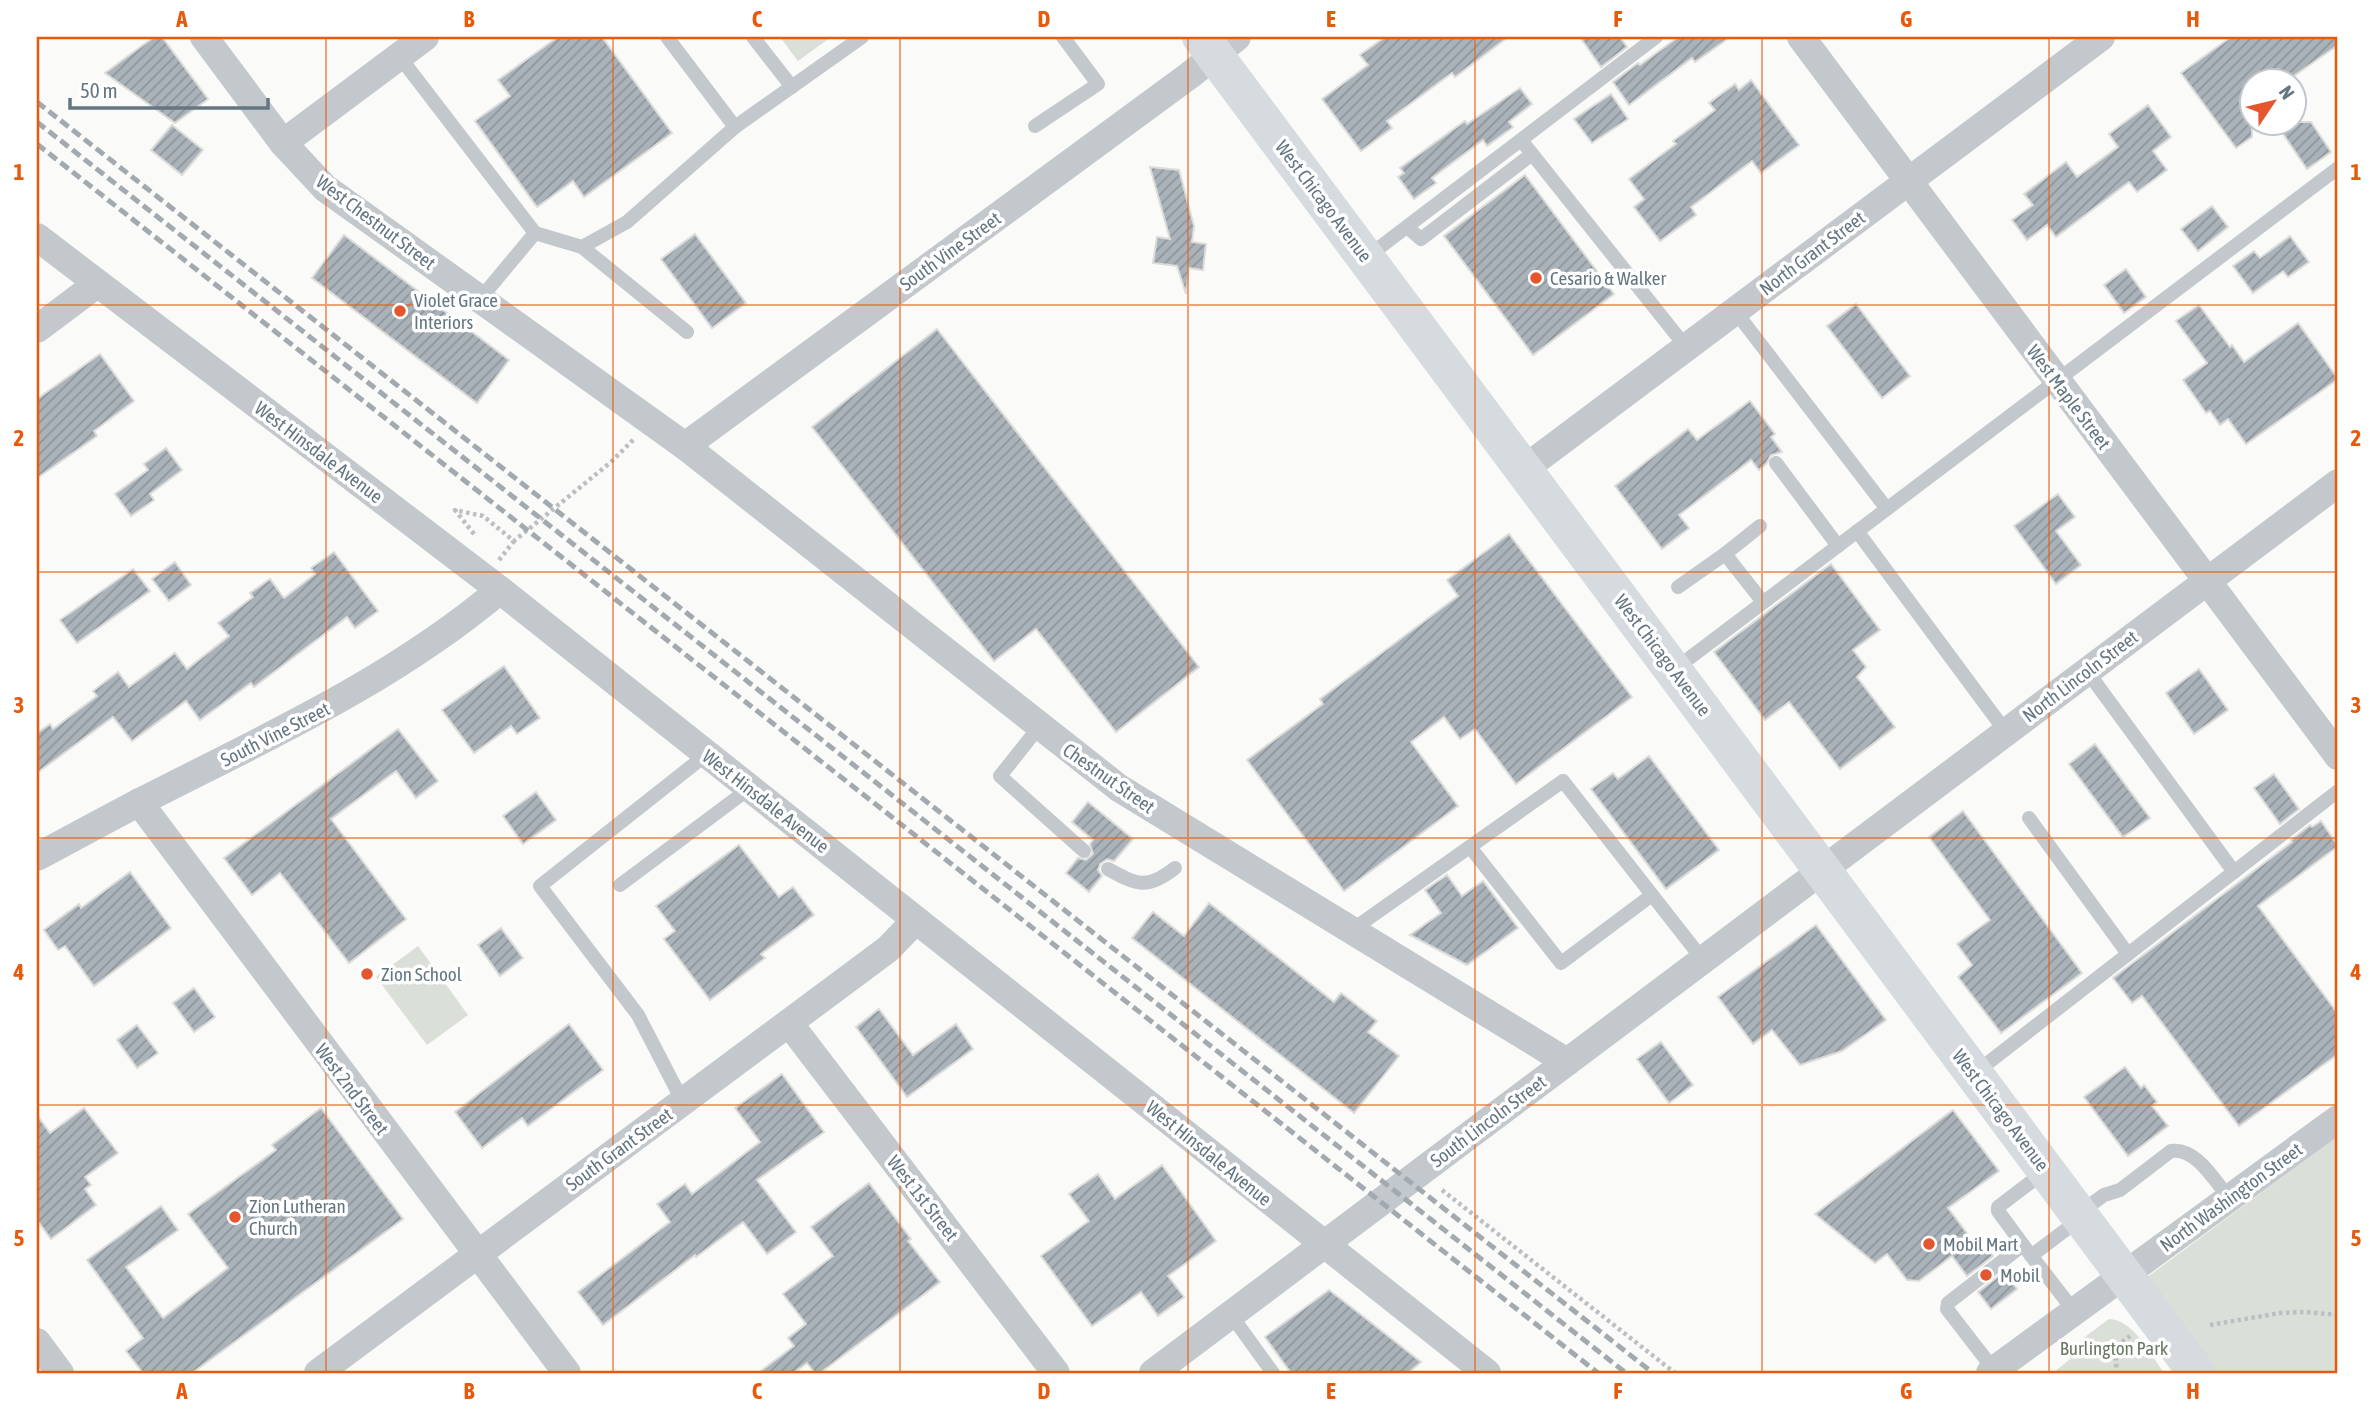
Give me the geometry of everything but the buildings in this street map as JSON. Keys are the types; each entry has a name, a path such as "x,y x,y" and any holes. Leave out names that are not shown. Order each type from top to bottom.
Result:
{"main road":[{"name":"West Chicago Avenue","path":"1217,43 1366,258 2197,1373"}],"street":[{"name":"West Chestnut Street","path":"204,37 283,143 325,188 685,446"},
{"path":"283,143 425,37"},
{"name":"West Maple Street","path":"1801,37 2338,756"},
{"name":"North Grant Street","path":"1524,469 2101,37"},
{"name":"South Vine Street","path":"685,446 1190,75 1217,43"},
{"name":"West Hinsdale Avenue","path":"37,237 500,590 1488,1373"},
{"path":"37,329 97,284"},
{"name":"Chestnut Street","path":"685,446 1119,789 1567,1062"},
{"name":"North Lincoln Street","path":"1822,870 2338,482"},
{"name":"South Vine Street","path":"37,857 335,703 466,618 500,590"},
{"name":"West 2nd Street","path":"139,802 567,1373"},
{"name":"South Lincoln Street","path":"1153,1373 1822,870"},
{"name":"South Grant Street","path":"318,1373 888,949 916,920"},
{"name":"West 1st Street","path":"789,1023 1056,1373"},
{"name":"North Washington Street","path":"1992,1372 2338,1119"},
{"path":"37,1342 60,1373"}],"lane":[{"path":"667,37 735,127"},
{"path":"753,37 792,87"},
{"path":"582,247 627,222 735,127 862,37"},
{"path":"1035,126 1098,84 1063,37"},
{"path":"1366,258 1657,37"},
{"path":"400,56 535,233 582,247 687,332"},
{"path":"1521,140 1686,347"},
{"path":"1407,227 1420,239 1532,154"},
{"path":"1673,670 2338,168"},
{"path":"480,299 535,233"},
{"path":"1735,311 1887,509"},
{"path":"1776,463 1838,546"},
{"path":"1678,587 1760,526"},
{"path":"1857,531 2006,732"},
{"path":"1725,554 1763,602"},
{"path":"2087,671 2234,872"},
{"path":"1039,727 1000,776 1084,851"},
{"path":"683,1102 638,1016 540,886 707,754"},
{"path":"1352,930 1563,781 1703,960"},
{"path":"620,885 750,788"},
{"path":"1974,1074 2338,791"},
{"path":"2029,818 2128,954"},
{"path":"1470,847 1561,964 1652,895"},
{"path":"1108,869 1131,882 1146,884 1160,880 1175,868"},
{"path":"1992,1372 1947,1309 1948,1303 2080,1216 2104,1195 2120,1190 2171,1151 2181,1149 2189,1153 2229,1198"},
{"path":"2046,1170 1998,1207 1998,1211 2074,1311"},
{"path":"1231,1315 1273,1373"}],"path":[{"path":"492,554 499,560 514,541 638,436"},
{"path":"477,539 455,510 483,516 514,541"},
{"path":"1449,1195 1675,1373"},
{"path":"2210,1325 2280,1313 2338,1315"},
{"path":"2115,1343 2117,1373"}],"green space":[{"path":"780,37 831,37 798,61"},
{"path":"418,946 468,1015 427,1045 376,977"},
{"path":"2338,1136 2338,1373 2216,1373 2146,1278"},
{"name":"Burlington Park","path":"2109,1319 2126,1325 2134,1332 2164,1373 2053,1373 2086,1346 2082,1339"}],"railway":[{"path":"37,102 1653,1373"},
{"path":"37,122 1626,1373"},
{"path":"37,144 1598,1373"}],"place":[{"name":"Cesario & Walker","path":"1536,278"},
{"name":"Violet Grace Interiors","path":"400,311"},
{"name":"Zion School","path":"367,974"},
{"name":"Zion Lutheran Church","path":"235,1217"},
{"name":"Mobil Mart","path":"1929,1244"},
{"name":"Mobil","path":"1986,1275"}]}
